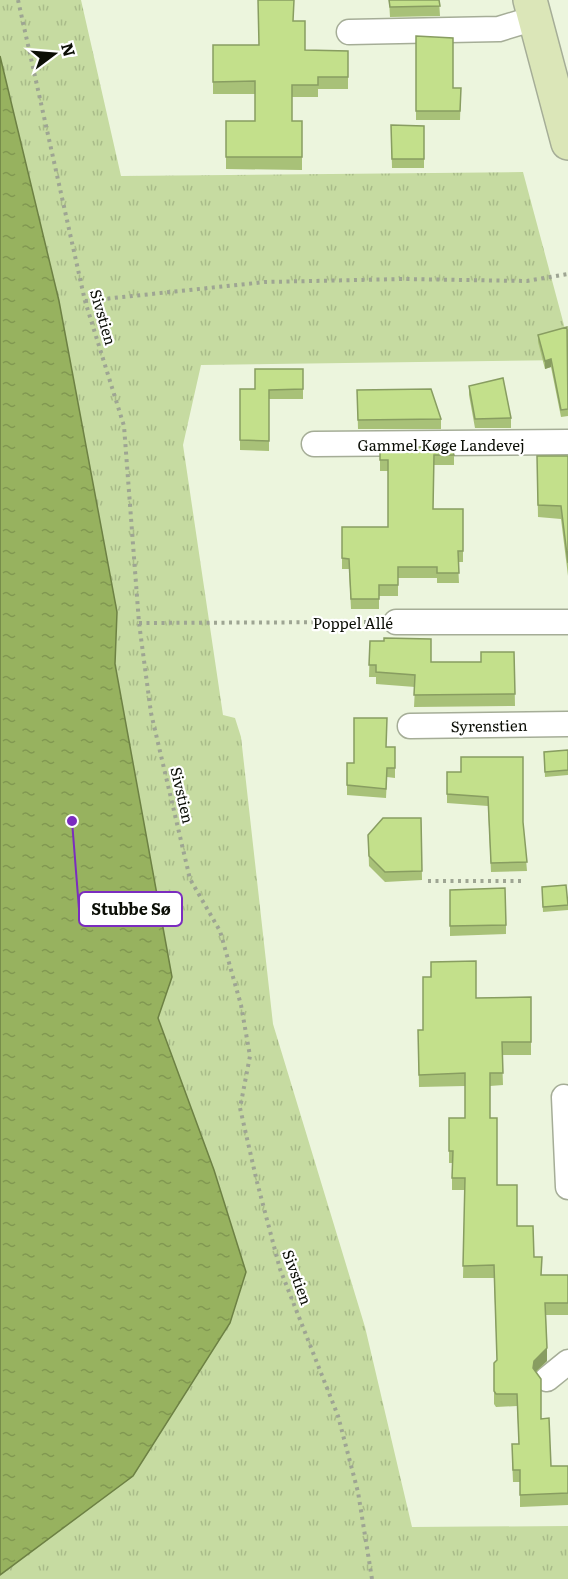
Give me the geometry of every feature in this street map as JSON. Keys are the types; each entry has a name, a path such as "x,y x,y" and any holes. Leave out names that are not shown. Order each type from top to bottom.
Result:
{"main road":[{"path":"532,9 568,144"}],"street":[{"path":"349,32 499,29 532,9"},
{"name":"Gammel Køge Landevej","path":"314,444 568,442"},
{"name":"Poppel Allé","path":"396,622 568,622"},
{"name":"Syrenstien","path":"410,726 568,724"},
{"path":"564,1097 568,1187"},
{"path":"547,1378 568,1362"}],"path":[{"name":"Sivstien","path":"18,0 85,301 124,426 139,623 151,712 190,879 220,932 241,1005 250,1056 240,1108 280,1269 338,1416 358,1492 372,1579"},
{"path":"85,301 265,282 404,279 527,281 568,274"},
{"name":"Poppel Allé","path":"139,623 396,622"},
{"path":"428,881 524,881"}],"green space":[{"path":"0,0 81,0 121,176 523,172 568,340 568,360 201,365 183,445 223,715 235,718 241,737 273,1024 365,1327 412,1527 568,1526 568,1579 0,1579 0,1575 246,1272 214,1170 158,1018 172,977 115,664 117,612 59,301 0,56"}],"water":[{"path":"0,56 59,301 117,612 115,664 172,977 158,1018 214,1170 246,1272 230,1323 133,1476 0,1575"}],"building":[{"path":"258,0 294,0 293,21 305,21 305,50 348,51 348,77 318,77 318,85 292,85 292,121 302,121 302,157 226,157 226,121 255,121 255,81 213,82 213,45 259,45"},
{"path":"389,0 439,0 440,6 390,7"},
{"path":"416,36 453,38 453,88 461,88 460,111 416,111"},
{"path":"391,125 424,126 424,159 392,159"},
{"path":"567,327 568,409 561,410 551,359 545,361 538,335"},
{"path":"255,369 303,369 303,389 269,390 269,441 240,440 240,389 255,389"},
{"path":"503,378 511,418 475,419 469,386"},
{"path":"431,389 441,419 358,420 357,390"},
{"path":"380,447 451,447 454,455 434,455 433,509 463,509 463,551 458,551 459,573 437,573 437,567 398,567 398,585 379,585 379,599 351,599 349,559 342,558 342,527 388,527 388,460 380,460"},
{"path":"537,456 568,456 568,563 561,506 538,505"},
{"path":"384,638 431,639 431,662 481,662 481,652 514,652 515,694 414,695 415,675 376,672 376,665 369,665 370,641 384,641"},
{"path":"354,718 387,718 386,747 395,747 395,768 387,768 386,789 347,785 347,763 354,763"},
{"path":"568,750 568,770 545,772 544,752"},
{"path":"461,757 523,757 523,822 527,862 491,863 488,797 447,794 447,772 461,772"},
{"path":"383,818 421,818 422,871 385,872 369,856 368,835"},
{"path":"566,885 568,905 543,907 542,887"},
{"path":"505,888 506,925 450,926 450,890"},
{"path":"476,961 476,998 531,997 531,1042 502,1042 503,1073 490,1073 490,1118 497,1118 497,1185 517,1185 517,1226 533,1226 534,1257 542,1257 541,1275 568,1275 568,1303 545,1303 547,1348 534,1361 533,1368 541,1379 541,1419 549,1418 551,1466 568,1466 568,1493 520,1495 520,1470 513,1470 512,1444 519,1444 517,1394 496,1394 494,1391 494,1363 497,1360 494,1265 463,1266 465,1178 452,1178 453,1151 449,1151 449,1118 465,1118 465,1073 419,1075 418,1030 423,1030 423,977 431,977 431,962"}],"place":[{"name":"Stubbe Sø","path":"72,821"}]}
